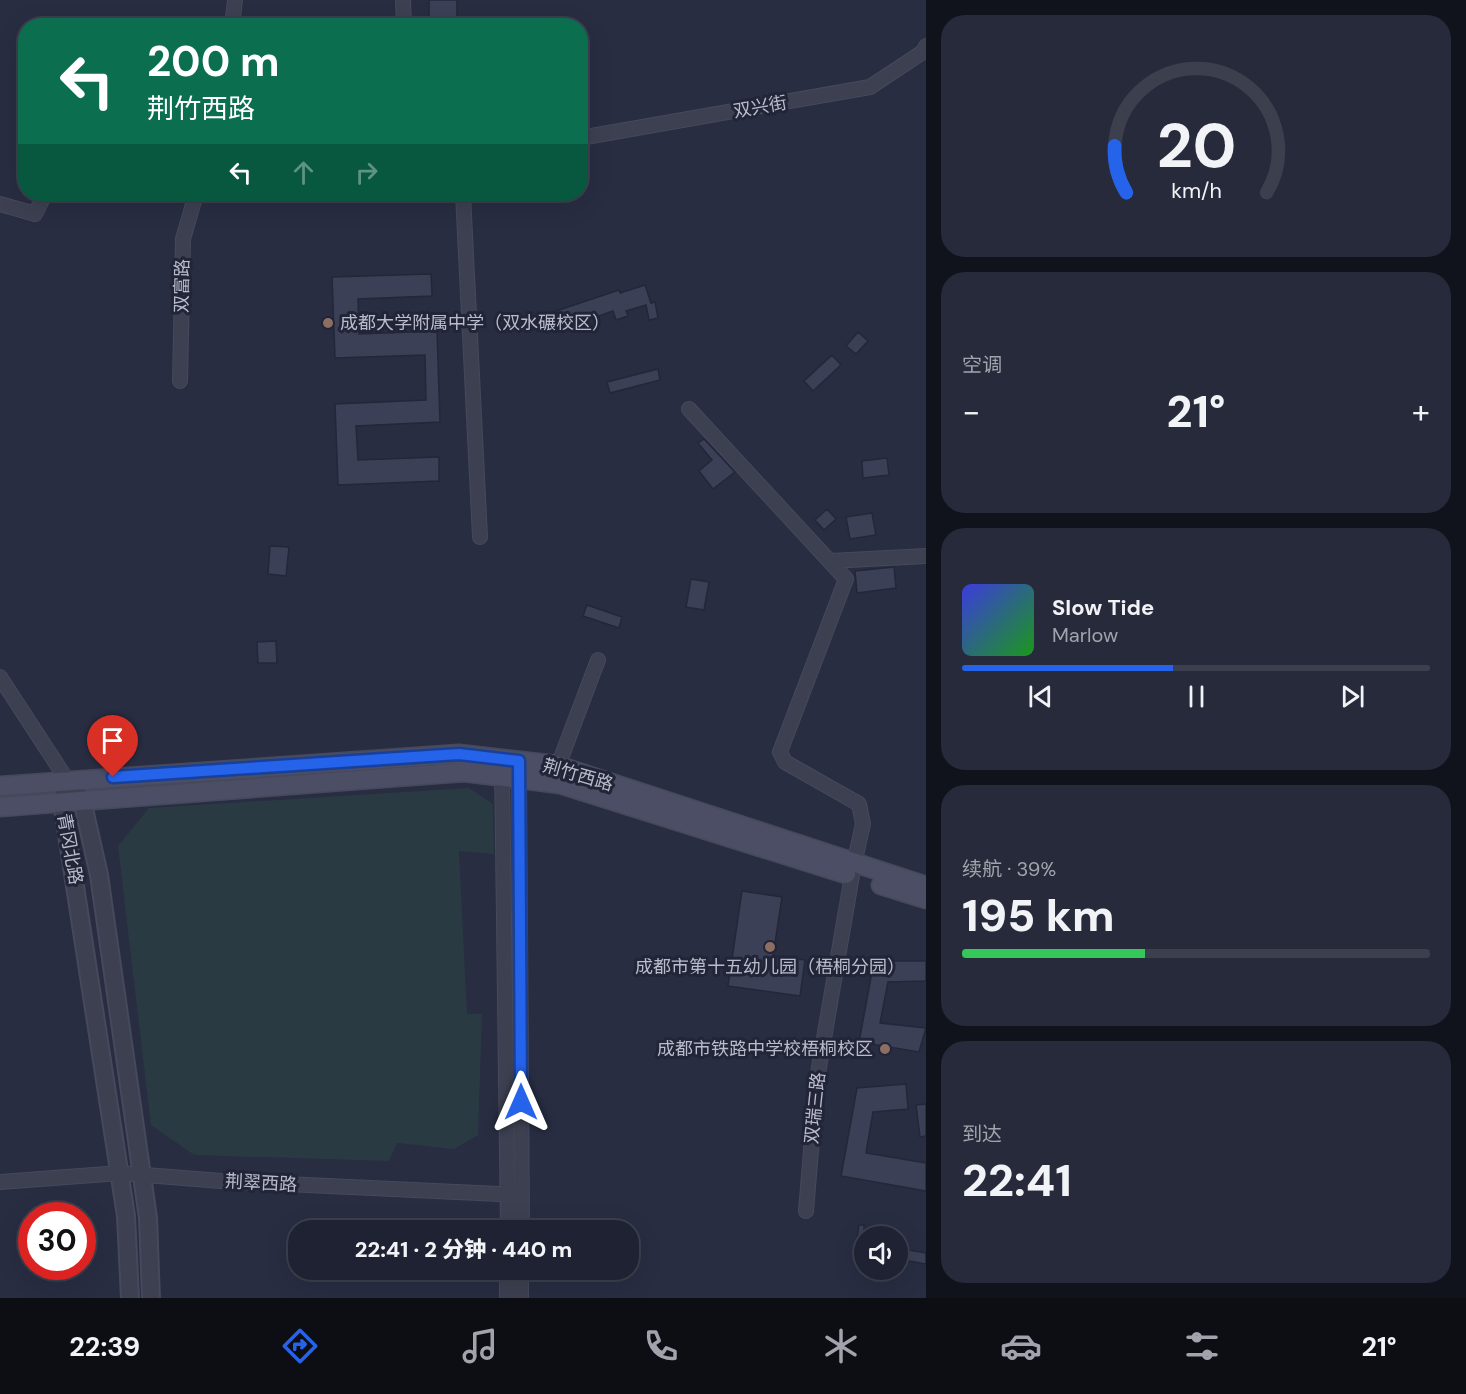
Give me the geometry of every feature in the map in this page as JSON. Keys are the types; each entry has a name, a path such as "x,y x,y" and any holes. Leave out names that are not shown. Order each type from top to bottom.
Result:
{"main road":[{"name":"荆竹西路","path":"0,786 459,754 852,870 926,886"},
{"name":"荆竹西路","path":"0,807 558,766 852,870 926,899"}],"street":[{"path":"233,18 235,0"},
{"path":"403,0 404,18"},
{"name":"双兴街","path":"588,137 870,87 923,52 926,46"},
{"path":"0,204 35,214 42,201"},
{"name":"双富路","path":"180,381 183,239 194,201"},
{"path":"463,201 480,537"},
{"path":"689,409 830,561 926,556"},
{"name":"双瑞三路","path":"806,1211 817,1079 852,870 863,824 859,804 785,762 780,752 846,579 830,561"},
{"path":"558,766 598,660"},
{"path":"0,677 67,780"},
{"path":"511,769 515,1195 520,1220"},
{"name":"青冈北路","path":"67,780 82,800 99,875 148,1218 151,1298"},
{"name":"青冈北路","path":"67,780 62,802 126,1216 130,1298"},
{"name":"荆翠西路","path":"0,1182 120,1173 515,1195"},
{"path":"510,1220 515,1195"},
{"path":"507,1280 507,1298"},
{"path":"521,1280 521,1298"}],"shaded area":[{"path":"469,788 493,804 494,854 459,851 467,1014 482,1014 478,1135 454,1149 397,1143 389,1161 194,1155 151,1125 118,846 149,808"}],"building":[{"path":"429,0 457,0 457,18 429,18"},
{"path":"431,274 432,296 358,299 359,334 437,331 440,422 356,426 358,460 439,457 439,481 338,485 335,404 426,400 425,355 335,358 332,277"},
{"path":"645,285 651,303 655,302 658,318 649,320 646,305 626,311 628,316 616,320 613,311 556,331 550,313 619,290 620,293"},
{"path":"858,332 868,341 856,354 846,346"},
{"path":"832,355 841,365 813,391 804,381"},
{"path":"658,369 660,380 610,393 607,382"},
{"path":"704,439 735,472 713,489 699,471 712,460 698,443"},
{"path":"887,458 889,475 863,478 862,461"},
{"path":"827,509 836,519 824,530 815,520"},
{"path":"872,513 876,535 850,539 846,517"},
{"path":"270,546 289,547 286,576 268,574"},
{"path":"894,567 896,588 857,593 855,571"},
{"path":"691,579 709,582 704,610 686,607"},
{"path":"587,605 622,617 619,628 583,616"},
{"path":"276,641 277,663 258,663 257,642"},
{"path":"742,891 782,897 773,956 805,960 800,996 728,986"},
{"path":"874,961 926,961 926,981 888,982 880,1023 926,1028 919,1052 859,1042"},
{"path":"906,1084 908,1109 873,1112 866,1153 926,1163 926,1191 841,1176 857,1088"},
{"path":"926,1104 926,1136 920,1137 916,1105"},
{"path":"908,1250 926,1253 926,1264 908,1261"}],"place":[{"name":"成都大学附属中学（双水碾校区）","path":"328,323"},
{"name":"成都市第十五幼儿园（梧桐分园）","path":"770,947"},
{"name":"成都市铁路中学校梧桐校区","path":"885,1049"}],"route":[{"path":"113,777 459,754 519,761 521,1102"}]}
